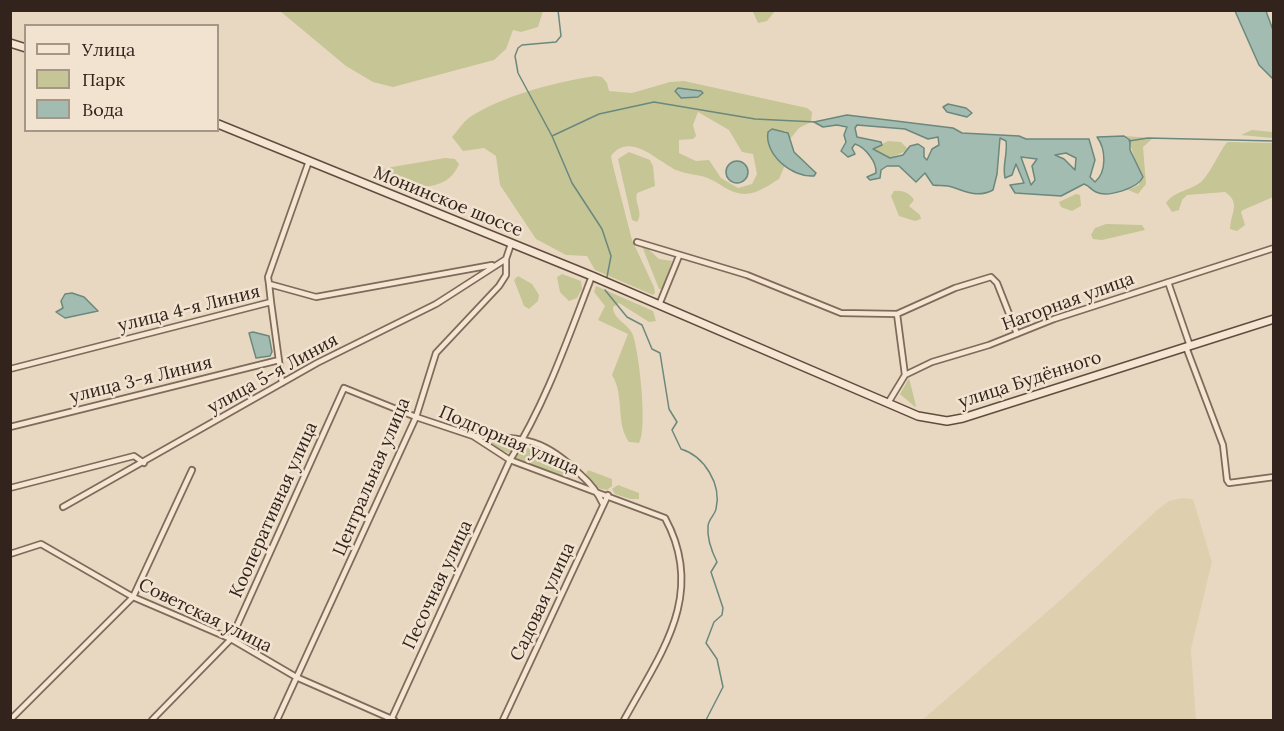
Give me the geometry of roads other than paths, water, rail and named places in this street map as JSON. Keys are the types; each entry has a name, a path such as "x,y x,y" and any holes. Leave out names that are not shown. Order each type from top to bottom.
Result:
{"main road":[{"name":"Монинское шоссе","path":"219,124 663,306"},
{"name":"улица Будённого","path":"663,306 918,416 947,421 1274,319"}],"street":[{"path":"269,284 268,277 309,160"},
{"path":"637,242 747,275 831,310 897,314 955,288 992,278 998,284 1017,334"},
{"name":"Центральная улица","path":"277,720 416,417 436,353 499,286 506,275 506,259 511,244"},
{"name":"Нагорная улица","path":"905,375 932,362 1017,334 1054,319 1274,248"},
{"path":"663,306 680,256"},
{"path":"495,264 506,259"},
{"name":"улица 4-я Линия","path":"10,369 271,302 269,284 316,297 495,264"},
{"name":"улица 5-я Линия","path":"63,507 317,363 436,304 495,264"},
{"path":"524,439 561,358 592,276"},
{"path":"1168,282 1188,347 1223,445 1227,480 1248,482 1274,477"},
{"path":"271,302 282,383"},
{"path":"888,403 905,375 897,314"},
{"name":"улица 3-я Линия","path":"10,427 279,360"},
{"name":"Подгорная улица","path":"344,388 416,417 473,436 510,460 665,518 678,552 684,584 667,642 624,720"},
{"name":"Кооперативная улица","path":"152,720 231,639 344,388"},
{"path":"473,436 524,439 543,444 555,452 596,492 603,505"},
{"name":"Песочная улица","path":"392,720 510,460 524,439"},
{"path":"10,488 134,456 144,463"},
{"path":"10,720 133,597 192,470"},
{"name":"Садовая улица","path":"504,720 608,495"},
{"name":"Советская улица","path":"10,554 41,544 133,597 231,639 296,677 392,720"}],"water":[{"path":"1235,11 1266,11 1273,30 1273,79 1259,65"},
{"path":"678,88 703,93 698,97 681,98 675,91"},
{"path":"948,104 966,108 972,113 967,117 947,112 943,107"},
{"path":"847,115 953,128 962,133 1019,136 1026,139 1089,139 1095,160 1090,177 1095,182 1102,172 1104,160 1097,137 1124,136 1130,140 1130,150 1143,177 1129,188 1108,194 1096,192 1084,184 1061,196 1015,193 1010,185 1024,183 1016,164 1012,175 1005,178 1006,141 1000,138 997,174 993,190 987,193 976,194 948,186 933,185 925,173 916,182 899,166 887,166 881,170 880,178 870,180 867,177 876,173 876,169 866,152 855,144 852,148 855,154 848,157 841,151 846,142 844,135 847,127 837,125 823,127 814,122","holes":["857,125 905,129 928,139 938,137 939,145 932,149 927,160 924,157 924,148 918,144 910,146 903,155 890,158 873,149 882,145 881,142 857,137 855,128","1066,153 1076,158 1075,170 1064,159 1055,155","1021,157 1037,159 1032,166 1035,180 1031,185"]},
{"path":"772,129 788,133 794,152 816,173 814,176 797,173 781,163 770,148 768,132"},
{"path":"737,161 747,168 748,172 741,182 737,183 727,176 726,172 733,162"},
{"path":"72,293 84,297 98,311 65,318 56,312 63,308 61,301 65,294"},
{"path":"249,333 269,336 272,352 270,356 256,358"}],"waterway":[{"path":"558,10 561,36 556,42 522,45 518,48 515,56 518,73 552,136 572,183 602,229 611,256 607,277"},
{"path":"552,136 599,114 654,102 755,119 816,122"},
{"path":"1129,141 1148,138 1274,141"},
{"path":"605,290 627,317 642,325 652,349 660,353 669,409 677,422 672,430 681,449 704,464 714,481 716,509 708,530 710,544 717,562 711,572 723,608 722,615 714,622 706,643 717,659 723,687 706,720"}]}
